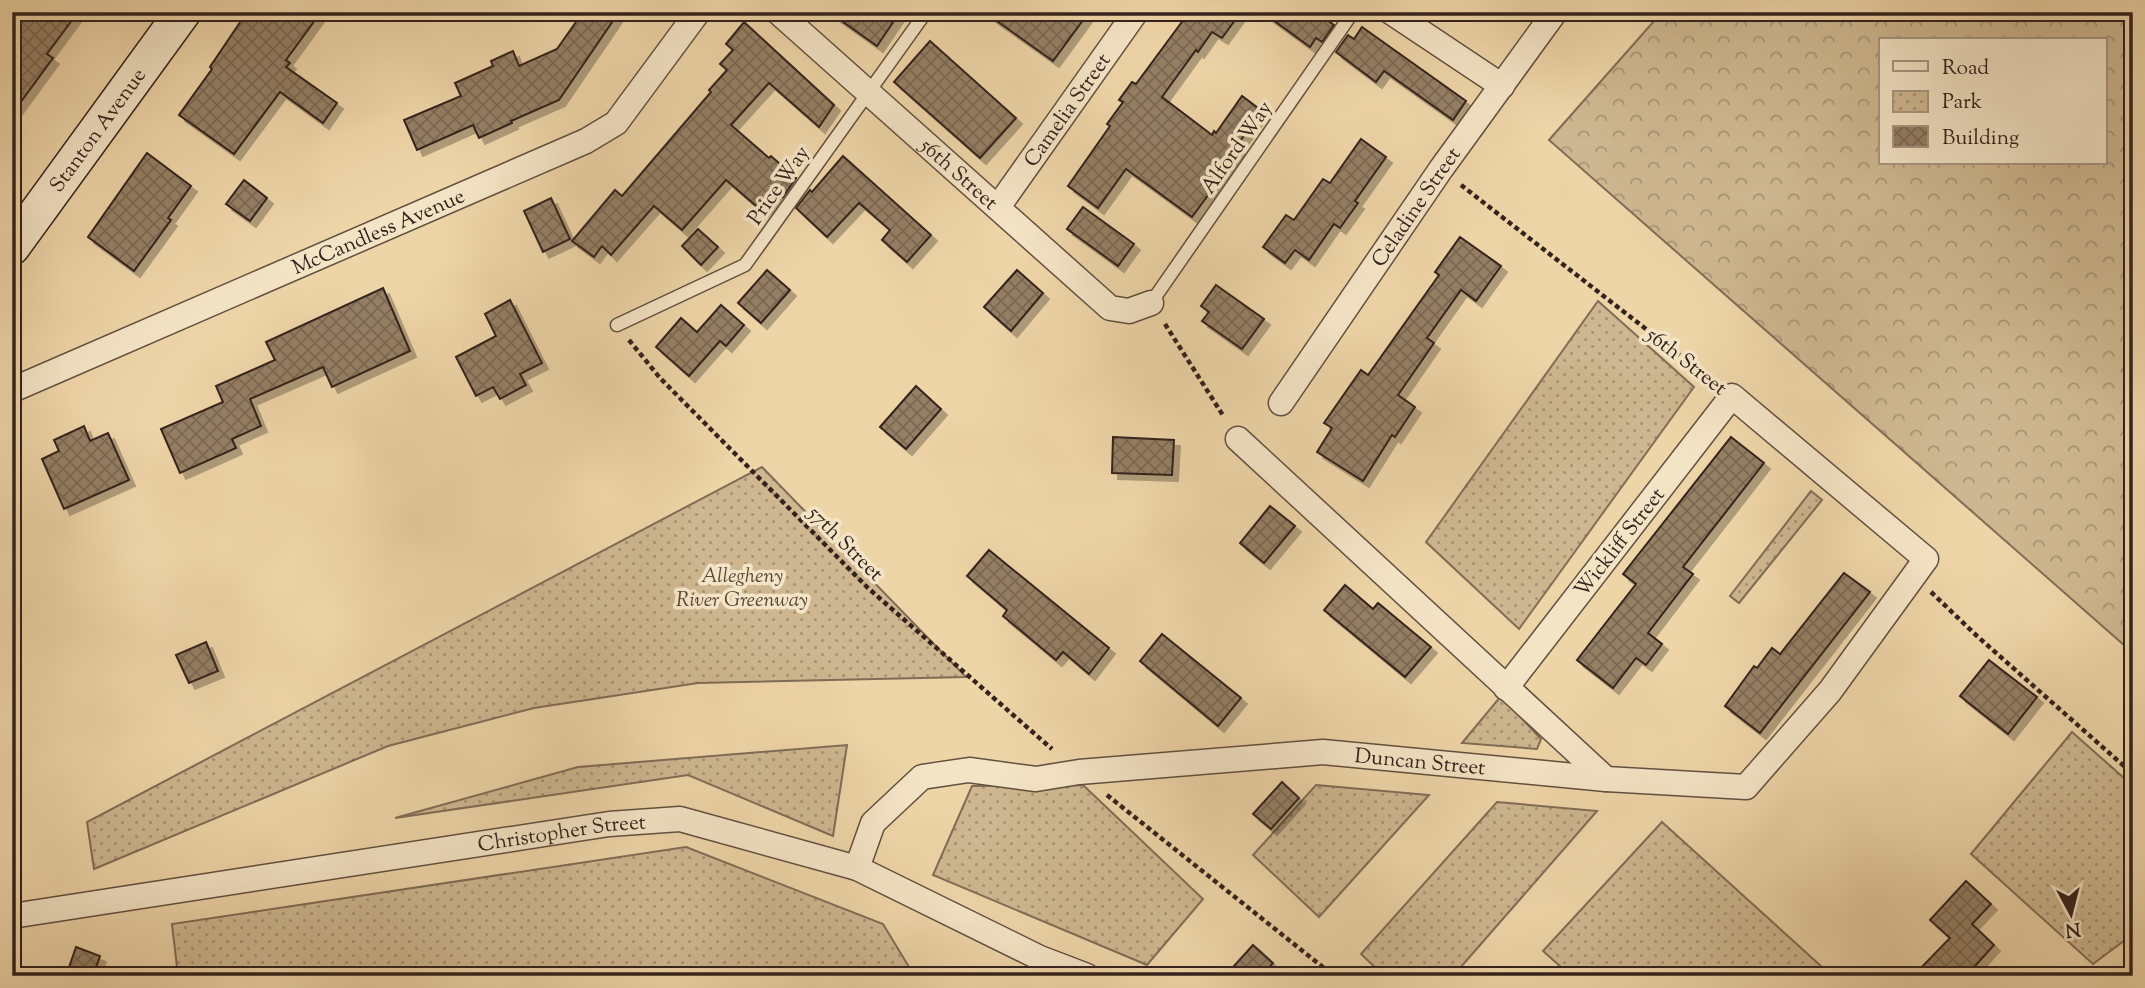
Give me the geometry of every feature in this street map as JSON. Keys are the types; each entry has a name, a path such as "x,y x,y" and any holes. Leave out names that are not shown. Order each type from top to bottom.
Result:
{"street":[{"name":"Stanton Avenue","path":"12,247 183,12"},
{"name":"McCandless Avenue","path":"12,390 586,141 616,123 698,12"},
{"name":"56th Street","path":"778,12 1110,308 1129,311 1151,303"},
{"name":"Camelia Street","path":"998,207 1136,12"},
{"path":"1391,12 1502,86"},
{"name":"Celadine Street","path":"1280,403 1441,169 1555,12"},
{"name":"56th Street","path":"1732,396 1920,567"},
{"name":"Wickliff Street","path":"1507,688 1732,396"},
{"path":"1238,439 1606,779"},
{"name":"Duncan Street","path":"857,868 873,823 922,777 969,770 1035,779 1079,772 1323,752 1606,779 1746,787 1830,691 1920,567"},
{"name":"Christopher Street","path":"12,916 609,824 680,819 857,868 1040,958 1087,976"}],"lane":[{"name":"Price Way","path":"617,325 745,265 926,12"},
{"name":"Alford Way","path":"1151,303 1353,12"}],"path":[{"name":"56th Street","path":"1441,169 1732,396"},
{"path":"1151,303 1238,439"},
{"name":"57th Street","path":"617,325 660,378 868,588 1061,757"},
{"path":"1920,567 1977,636 2133,775"},
{"path":"1099,789 1334,976"}],"green space":[{"path":"1662,12 2133,12 2133,653 1549,140"},
{"path":"1598,301 1694,387 1519,629 1426,542"},
{"name":"Allegheny River Greenway","path":"762,467 966,677 698,683 534,708 388,746 94,869 87,822"},
{"path":"1811,491 1822,500 1739,603 1730,596"},
{"path":"1501,696 1541,739 1537,749 1462,743"},
{"path":"2072,732 2133,786 2133,934 2093,964 1971,854"},
{"path":"847,745 833,836 688,775 395,818 578,767"},
{"path":"1083,785 1203,899 1147,965 933,875 972,786"},
{"path":"1316,785 1429,795 1319,917 1253,855"},
{"path":"1497,802 1597,811 1453,976 1384,976 1361,954"},
{"path":"1662,822 1832,976 1571,976 1543,951"},
{"path":"686,847 883,924 909,967 937,976 178,976 172,924"}],"building":[{"path":"12,12 78,12 47,54 53,58 12,114"},
{"path":"247,12 321,12 286,60 290,63 286,67 337,103 323,123 280,92 234,154 179,115 212,69 210,67"},
{"path":"583,12 619,12 559,100 479,138 473,125 417,150 404,120 461,96 455,83 493,66 491,61 513,51 519,66 557,49"},
{"path":"829,12 900,12 877,46"},
{"path":"984,12 1089,12 1053,61"},
{"path":"1183,12 1241,12 1222,38 1212,32 1162,97 1212,135 1242,96 1262,111 1236,147 1241,150 1192,217 1126,169 1098,208 1068,186 1110,126 1107,124 1123,102 1119,100 1132,82 1136,84 1187,15"},
{"path":"1262,12 1316,12 1334,25 1322,42 1316,38 1310,47"},
{"path":"744,22 834,105 819,127 769,83 731,125 796,178 783,197 779,192 762,211 726,180 682,230 654,206 611,255 602,246 594,257 572,241 615,190 622,196 711,92 709,90 727,70 720,64 733,50 726,44"},
{"path":"1362,27 1466,101 1453,120 1384,71 1376,82 1336,52 1348,35 1354,39"},
{"path":"930,41 1016,118 980,158 894,82"},
{"path":"1361,139 1386,157 1340,228 1334,224 1309,260 1295,250 1285,263 1263,247 1286,215 1294,220 1323,179 1330,183"},
{"path":"147,153 191,186 168,218 171,220 134,271 88,237"},
{"path":"843,156 931,235 907,262 882,240 890,230 859,203 827,237 796,208"},
{"path":"244,180 267,198 250,221 226,204"},
{"path":"551,198 570,239 543,252 524,211"},
{"path":"1083,207 1134,244 1118,266 1067,229"},
{"path":"698,229 718,247 701,265 682,246"},
{"path":"1460,237 1501,266 1476,301 1461,290 1427,338 1434,343 1398,395 1415,407 1395,437 1392,435 1363,481 1317,452 1332,428 1324,423 1361,370 1368,375 1439,275 1435,272"},
{"path":"767,270 790,290 761,323 738,303"},
{"path":"1017,270 1043,293 1011,331 984,307"},
{"path":"1216,285 1264,319 1242,349 1202,321 1209,312 1201,306"},
{"path":"383,288 410,351 332,387 323,367 250,399 261,426 232,439 236,448 180,473 161,429 223,402 216,386 275,360 266,342"},
{"path":"510,300 542,363 520,374 526,385 500,399 493,387 476,396 456,357 496,336 485,314"},
{"path":"721,305 744,325 726,346 720,341 689,376 656,347 681,318 697,332"},
{"path":"916,386 941,409 906,449 880,427"},
{"path":"84,426 90,441 108,433 129,480 64,509 42,459 59,451 54,440"},
{"path":"1113,437 1174,440 1172,475 1112,473"},
{"path":"1731,437 1764,463 1683,567 1693,574 1648,633 1662,644 1646,665 1636,658 1613,688 1577,660 1636,584 1623,574"},
{"path":"1270,506 1295,526 1264,563 1240,543"},
{"path":"989,550 1109,648 1089,674 1063,652 1056,660 1003,616 1007,610 967,576"},
{"path":"1844,573 1870,592 1760,733 1725,706 1754,666 1757,668 1772,648 1780,654"},
{"path":"1345,585 1373,609 1378,603 1431,647 1405,677 1324,610"},
{"path":"1162,634 1241,698 1218,726 1140,661"},
{"path":"206,642 218,671 189,683 176,655"},
{"path":"1989,660 2037,697 2008,734 1960,696"},
{"path":"1282,782 1299,798 1271,829 1253,814"},
{"path":"1966,881 1991,904 1972,924 1994,945 1966,976 1913,976 1950,938 1930,920"},
{"path":"1253,945 1273,963 1262,976 1225,976"},
{"path":"76,947 100,956 93,976 66,976"}]}
